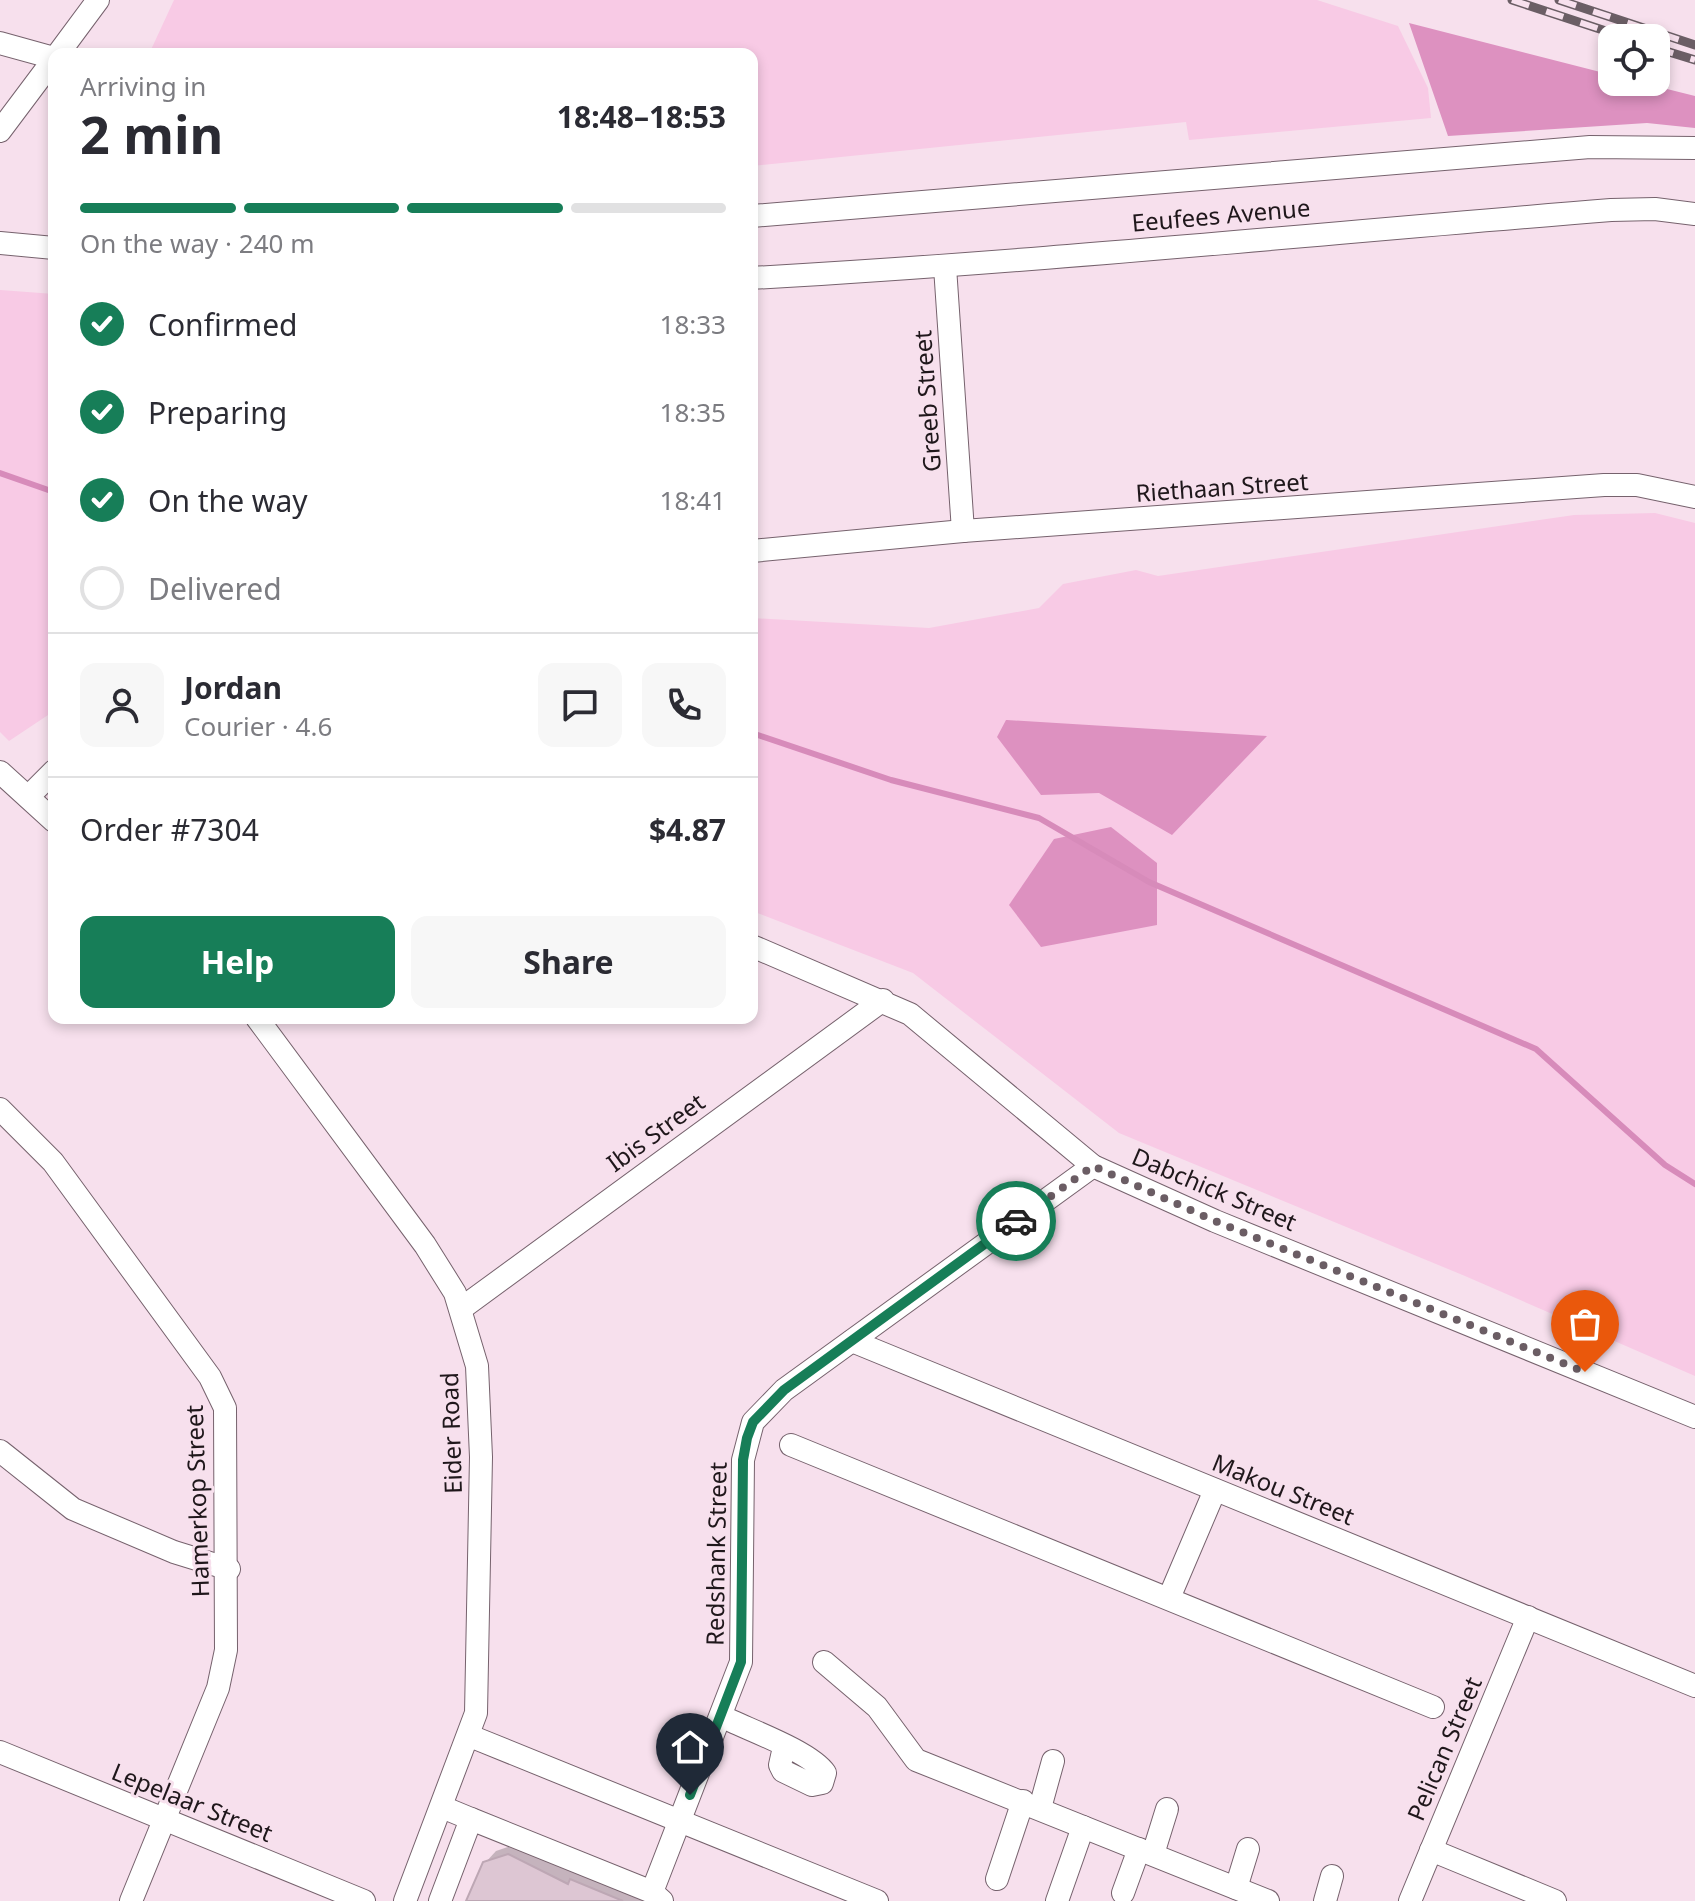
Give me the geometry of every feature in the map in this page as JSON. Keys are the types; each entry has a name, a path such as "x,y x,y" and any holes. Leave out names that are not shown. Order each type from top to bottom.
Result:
{"street":[{"path":"62,48 98,0"},
{"path":"0,43 48,55"},
{"path":"0,131 48,66"},
{"name":"Eeufees Avenue","path":"758,216 1590,147 1695,148"},
{"name":"Eeufees Avenue","path":"758,278 945,267 1611,210 1655,209 1695,214"},
{"path":"0,243 48,247"},
{"name":"Greeb Street","path":"945,267 963,531"},
{"name":"Riethaan Street","path":"758,550 963,531 1604,485 1637,485 1695,497"},
{"path":"0,772 48,815"},
{"path":"28,797 48,777"},
{"name":"Dabchick Street","path":"758,948 910,1014 1093,1166 1215,1221 1695,1417"},
{"name":"Ibis Street","path":"462,1308 883,1000"},
{"name":"Eider Road","path":"261,1024 425,1245 462,1308 477,1366 481,1457 479,1674 470,1736 405,1901"},
{"name":"Hamerkop Street","path":"0,1109 53,1162 220,1392 225,1408 229,1569 223,1671 131,1901"},
{"name":"Redshank Street","path":"657,1896 680,1821 741,1662 743,1460 753,1422 784,1390 1093,1166"},
{"name":"Makou Street","path":"852,1341 1695,1686"},
{"path":"791,1445 1433,1707"},
{"path":"0,1451 73,1509 174,1552 229,1569"},
{"path":"1169,1598 1215,1490"},
{"name":"Pelican Street","path":"1410,1901 1528,1617"},
{"path":"824,1662 877,1707 916,1760 1146,1851 1223,1890 1268,1901"},
{"path":"721,1716 784,1747"},
{"path":"470,1736 877,1901"},
{"name":"Lepelaar Street","path":"0,1752 364,1901"},
{"path":"997,1879 1053,1761"},
{"path":"442,1807 657,1896"},
{"path":"1123,1893 1167,1809"},
{"path":"440,1901 471,1819"},
{"path":"1057,1901 1083,1827"},
{"path":"1223,1890 1248,1849"},
{"path":"1431,1850 1555,1901"},
{"path":"1325,1901 1332,1876"}],"shaded area":[{"path":"174,0 1317,0 1398,26 1428,88 1431,118 1189,140 1186,122 758,165 758,48 152,48"},
{"path":"1409,23 1598,71 1598,96 1670,96 1670,90 1695,96 1695,128 1647,123 1448,136"},
{"path":"0,290 48,294 48,715 9,741 0,732"},
{"path":"1655,513 1695,523 1695,1376 1465,1276 1119,1133 913,973 758,913 758,618 929,628 1039,608 1063,584 1136,570 1158,576 1574,515"},
{"path":"1006,720 1267,736 1172,835 1099,793 1041,795 997,737"},
{"path":"1111,827 1157,863 1157,925 1041,947 1009,905 1054,839"}],"building":[{"path":"508,1854 568,1884 570,1879 623,1901 466,1901 483,1862"}],"waterway":[{"path":"0,473 48,490"},
{"path":"758,735 891,780 1039,818 1149,882 1536,1049 1665,1165 1695,1184"}],"railway":[{"path":"1512,0 1598,28"},
{"path":"1559,0 1695,45"},
{"path":"1670,52 1695,60"}],"way so far":[{"path":"1016,1221 1093,1166 1172,1203 1585,1372"}],"route":[{"path":"690,1795 741,1662 744,1634 743,1460 753,1422 784,1390 1016,1221"}]}
